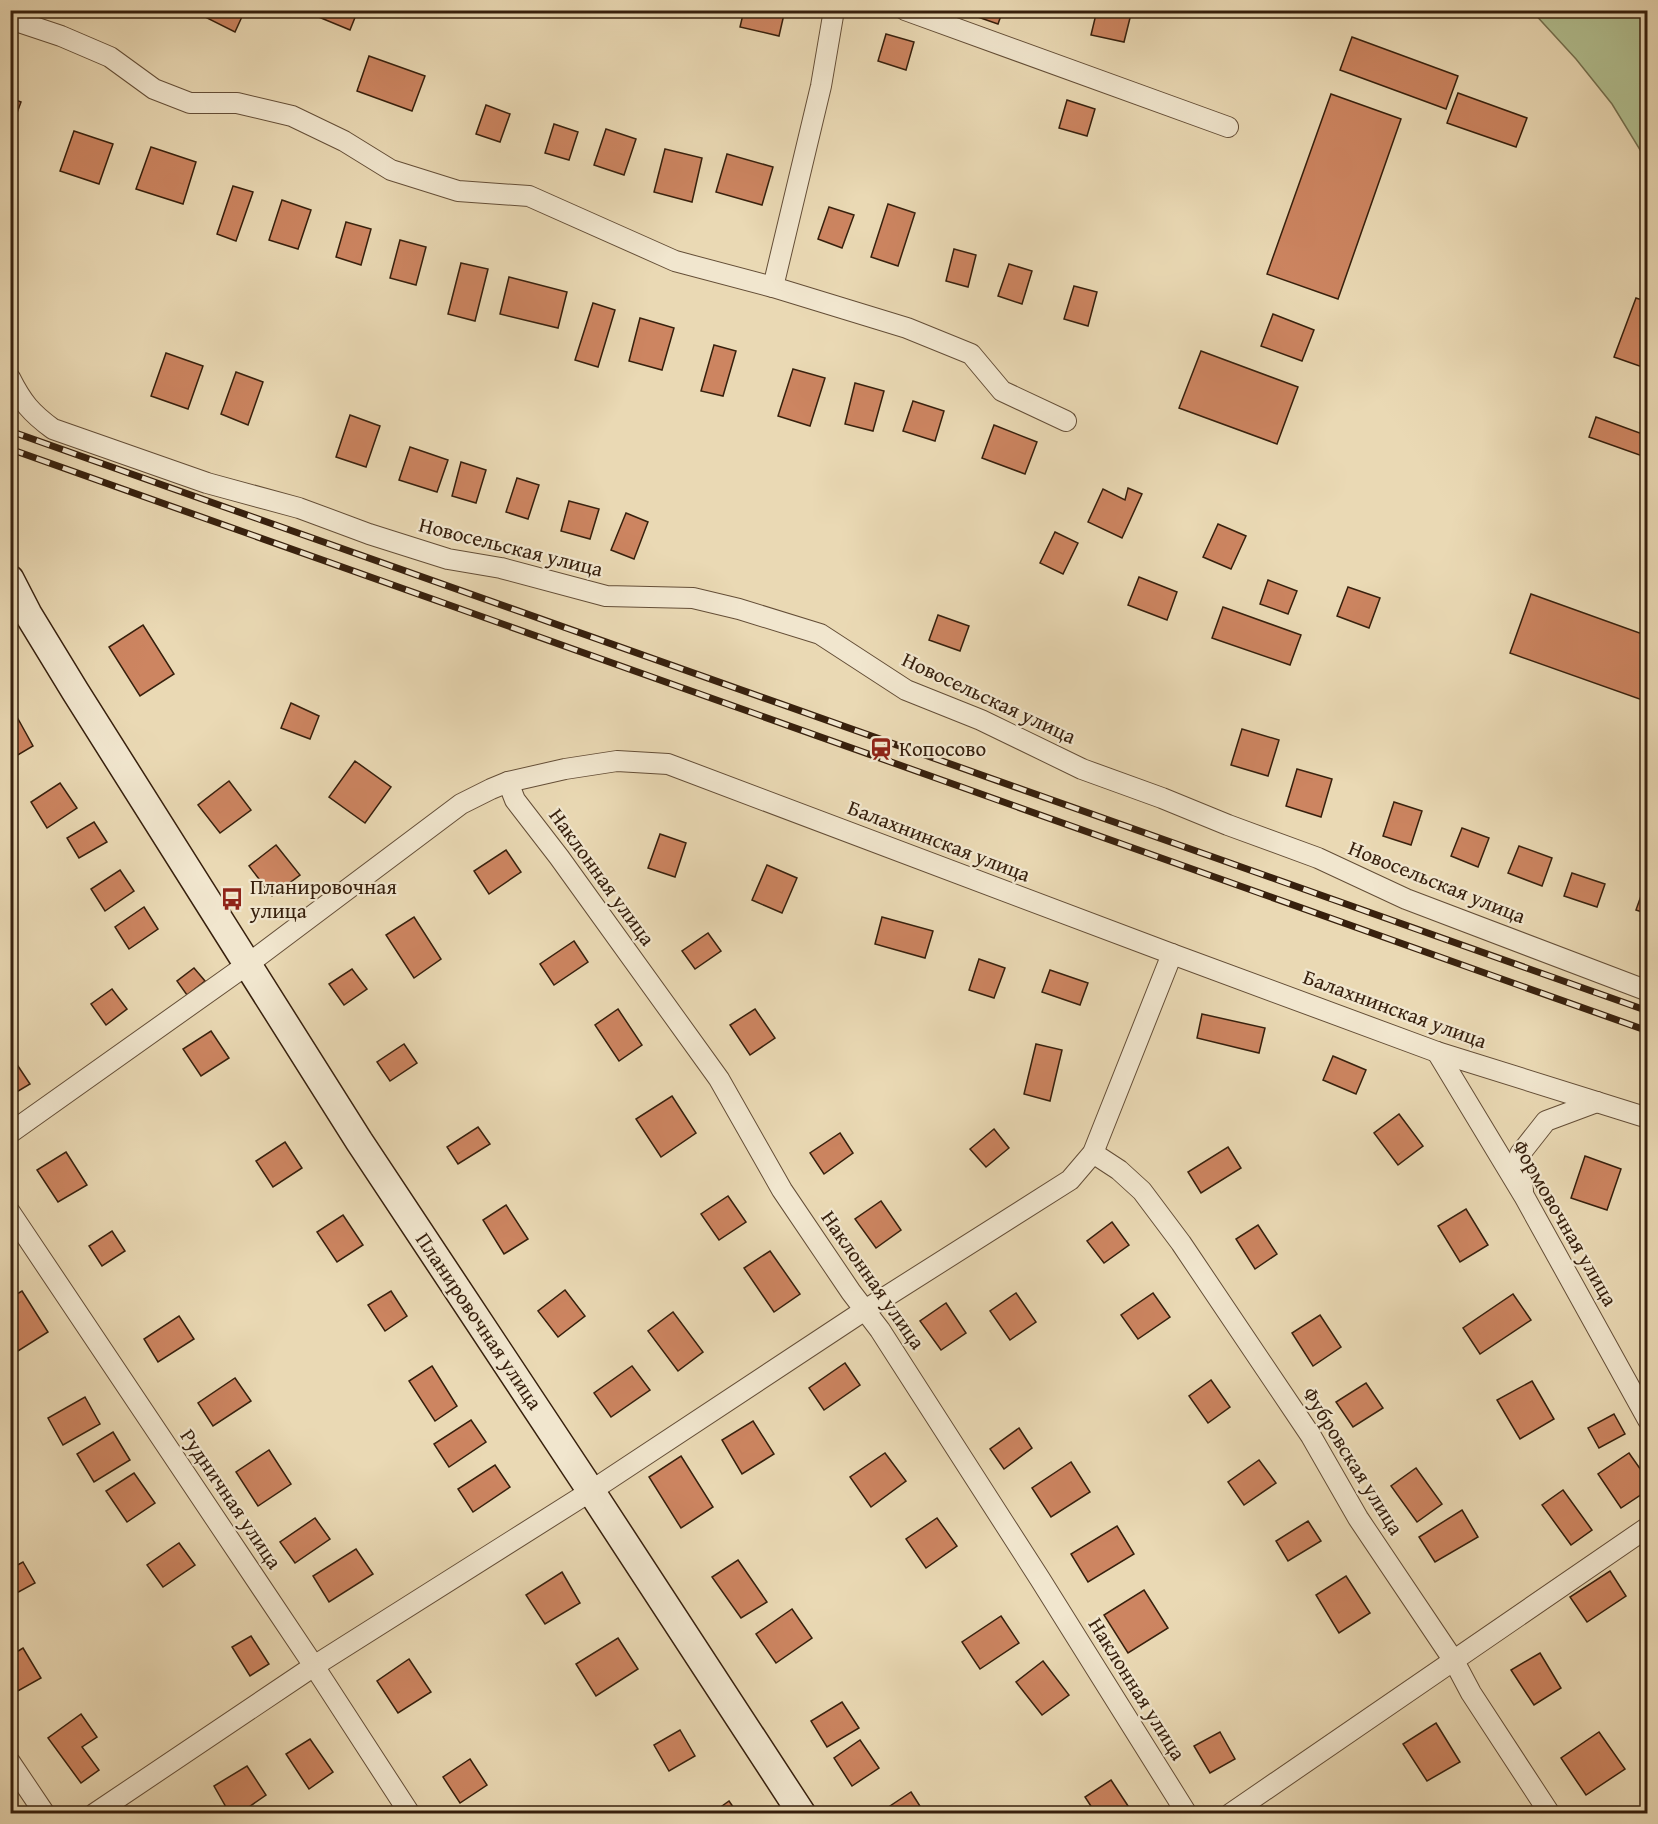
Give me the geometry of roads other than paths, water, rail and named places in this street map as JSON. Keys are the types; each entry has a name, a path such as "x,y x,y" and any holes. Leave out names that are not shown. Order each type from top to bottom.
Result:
{"main road":[{"name":"Планировочная улица","path":"10,579 57,662 359,1141 802,1814"}],"street":[{"path":"773,287 821,86 834,10"},
{"path":"905,10 1228,128"},
{"path":"10,19 61,36 110,57 154,89 190,103 237,103 292,116 344,141 391,170 458,191 529,196 675,261 773,287 907,328 971,354 1002,391 1066,421"},
{"name":"Новосельская улица","path":"10,378 20,398 34,415 53,429 207,483 299,508 369,534 448,559 501,568 606,596 693,598 739,609 820,634 906,690 981,720 1082,770 1318,858 1406,899 1647,991"},
{"name":"Балахнинская улица","path":"10,1133 248,964 461,804 508,782 565,769 617,761 668,764 1437,1052 1647,1118"},
{"name":"Наклонная улица","path":"508,782 514,800 559,857 719,1079 782,1190 880,1330 1187,1814"},
{"path":"94,1814 314,1666 591,1491 865,1310 1070,1180 1093,1153 1172,954"},
{"name":"Формовочная улица","path":"1437,1052 1524,1196 1646,1416"},
{"path":"1524,1196 1520,1154 1546,1121 1597,1102"},
{"name":"Фубровская улица","path":"1093,1153 1119,1170 1142,1191 1181,1243 1311,1436 1358,1518 1454,1661 1471,1692 1550,1814"},
{"name":"Рудничная улица","path":"10,1212 314,1666 410,1814"},
{"path":"1230,1814 1647,1527"},
{"path":"10,1762 45,1814"}],"railway":[{"path":"10,431 1648,1011"},
{"path":"10,449 1648,1031"}],"place":[{"name":"Копосово","path":"881,749"},
{"name":"Планировочная улица","path":"232,899"}]}
